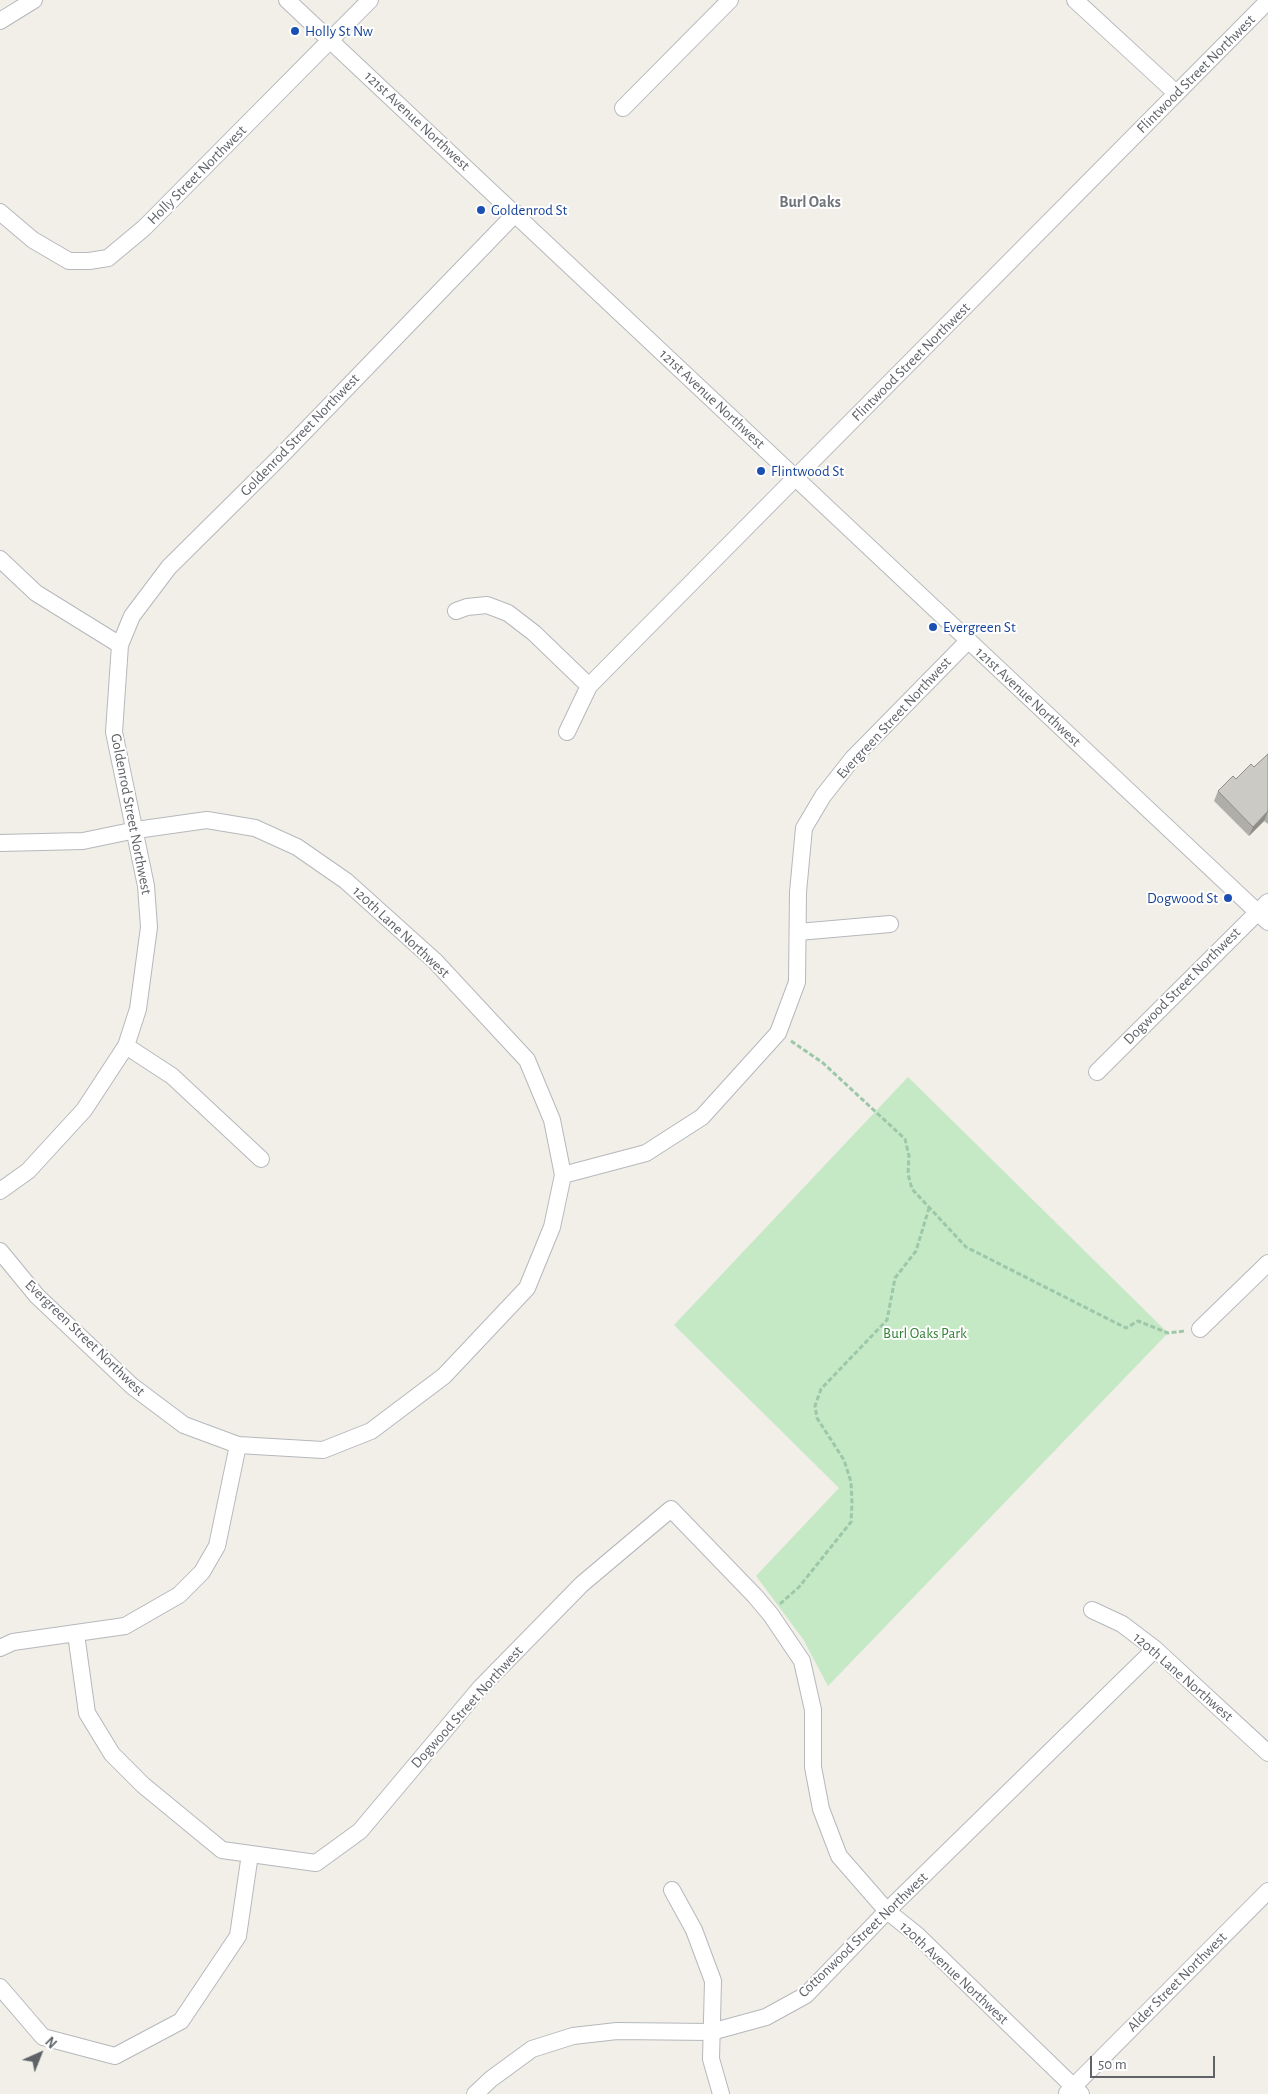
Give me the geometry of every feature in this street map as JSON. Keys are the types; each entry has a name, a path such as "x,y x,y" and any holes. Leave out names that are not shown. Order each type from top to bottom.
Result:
{"street":[{"path":"0,21 34,0"},
{"name":"121st Avenue Northwest","path":"287,0 516,213 968,641 1264,912"},
{"name":"Holly Street Northwest","path":"0,212 33,240 69,261 89,262 108,258 144,228 370,0"},
{"path":"623,108 730,0"},
{"path":"1075,0 1176,93"},
{"name":"Flintwood Street Northwest","path":"567,732 589,686 1176,93 1266,6"},
{"name":"Goldenrod Street Northwest","path":"0,1191 28,1170 84,1110 126,1046 138,1010 149,927 146,886 136,830 114,732 120,645 132,616 169,567 278,460 516,213"},
{"path":"0,559 36,593 120,645"},
{"path":"456,611 467,607 487,605 508,613 534,633 589,686"},
{"name":"Evergreen Street Northwest","path":"0,1251 37,1296 132,1386 184,1425 238,1445 323,1450 371,1432 444,1376 527,1288 552,1227 563,1175 646,1153 702,1117 778,1033 796,982 798,892 804,828 823,796 853,758 968,641"},
{"name":"120th Lane Northwest","path":"0,843 83,841 136,830 207,820 256,828 297,846 346,881 435,961 527,1060 552,1120 563,1175"},
{"name":"Dogwood Street Northwest","path":"1097,1072 1264,912"},
{"path":"798,932 890,924"},
{"path":"126,1046 172,1076 261,1159"},
{"path":"1200,1329 1268,1263"},
{"path":"0,1648 13,1642 125,1626 179,1595 202,1572 217,1546 238,1445"},
{"name":"Dogwood Street Northwest","path":"76,1634 87,1713 112,1754 162,1803 222,1850 316,1863 360,1831 481,1687 582,1584 671,1509"},
{"name":"120th Avenue Northwest","path":"671,1509 771,1615 802,1661 813,1710 813,1768 821,1809 839,1856 888,1911 916,1934 1073,2092"},
{"name":"120th Lane Northwest","path":"1092,1610 1122,1624 1155,1649 1268,1753"},
{"name":"Cottonwood Street Northwest","path":"475,2094 491,2079 532,2049 572,2036 617,2031 711,2032 766,2017 806,1995 888,1911 1155,1649"},
{"path":"0,1987 43,2037 114,2056 181,2021 238,1936 250,1854"},
{"path":"672,1890 694,1930 713,1981 711,2059 721,2094"},
{"name":"Alder Street Northwest","path":"1073,2092 1268,1891"}],"path":[{"path":"778,1033 823,1063 905,1139 909,1156 908,1174 912,1189 951,1228 966,1248 1126,1328 1138,1321 1168,1333 1200,1329"},
{"path":"771,1615 799,1587 850,1522 851,1482 844,1460 817,1418 815,1406 821,1389 886,1320 895,1278 916,1251 929,1208"}],"green space":[{"name":"Burl Oaks Park","path":"908,1077 1168,1333 828,1686 803,1639 756,1576 839,1488 674,1325"}],"building":[{"path":"1268,754 1268,811 1253,827 1218,791 1233,776 1236,779 1251,764 1254,767"}],"place":[{"name":"Holly St Nw","path":"295,31"},
{"name":"Goldenrod St","path":"481,210"},
{"name":"Flintwood St","path":"761,471"},
{"name":"Evergreen St","path":"933,627"},
{"name":"Dogwood St","path":"1228,898"}],"district":[{"name":"Burl Oaks","path":"810,202"}]}
